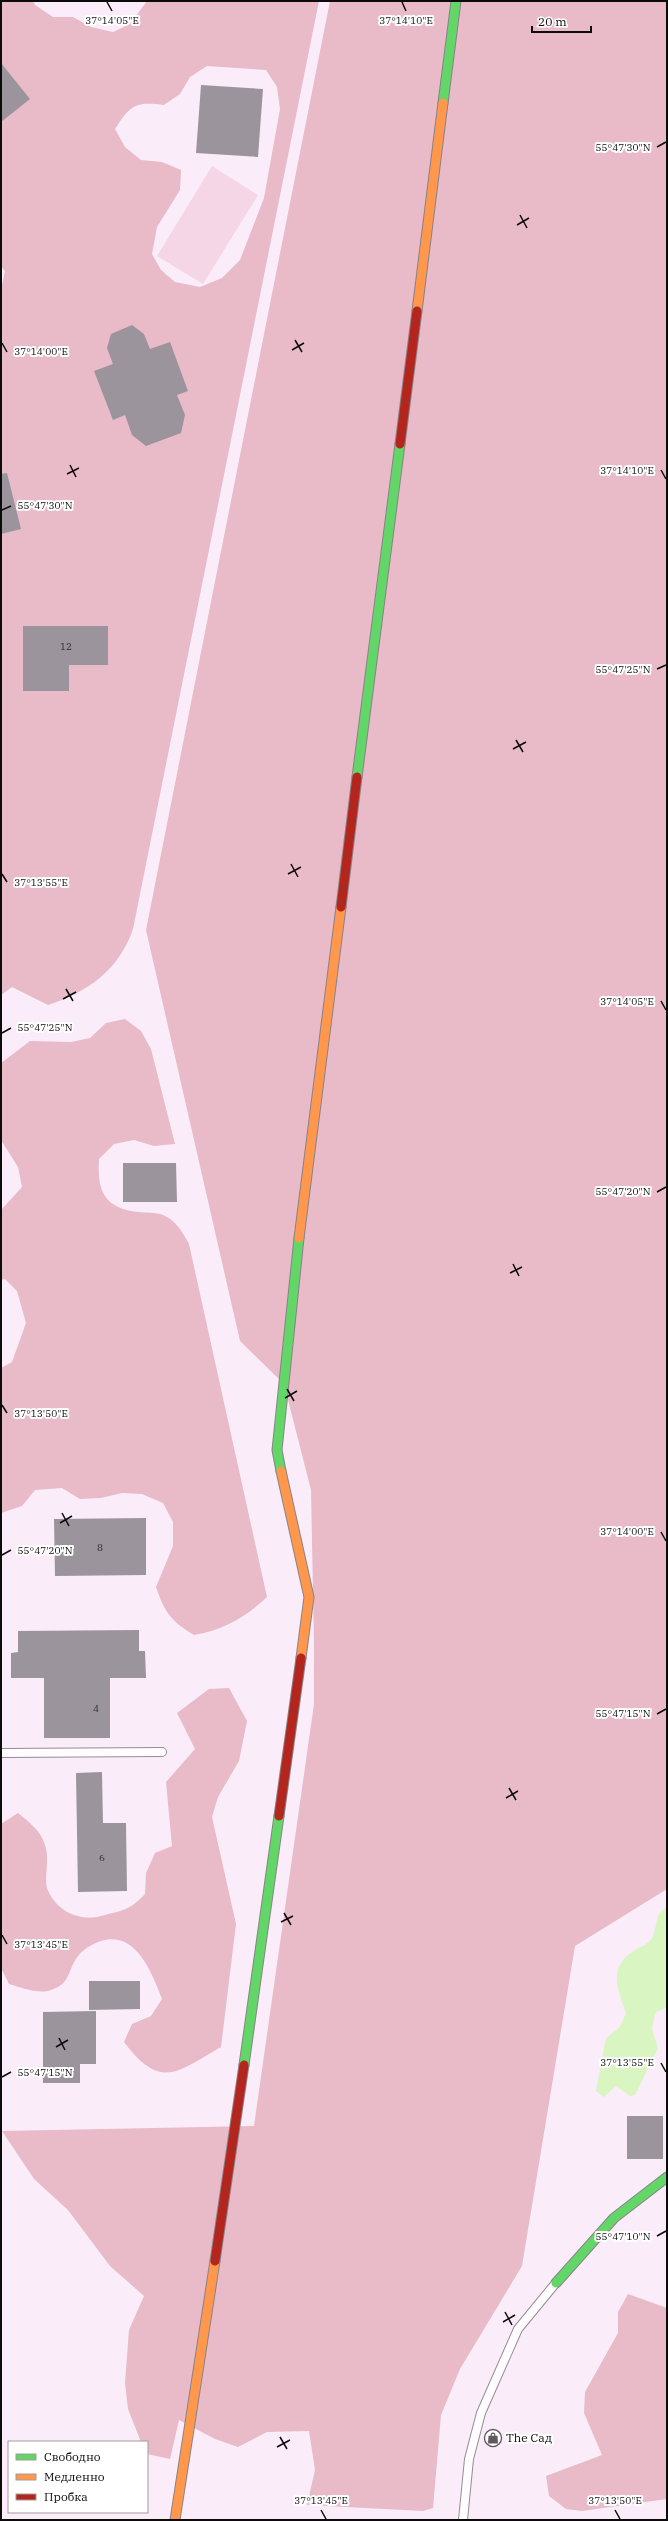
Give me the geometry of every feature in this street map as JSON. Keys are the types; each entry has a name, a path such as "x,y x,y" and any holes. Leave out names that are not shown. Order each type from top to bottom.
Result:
{"street":[{"path":"175,2520 236,2127 309,1597 278,1450 300,1219 456,1"},
{"path":"556,2283 614,2218 667,2177"}],"lane":[{"path":"1,1753 162,1752"},
{"path":"463,2520 469,2459 481,2413 518,2329 556,2283"}],"shaded area":[{"path":"1,1 33,1 35,5 53,17 73,17 91,27 113,32 130,24 147,1 319,1 133,929 127,944 119,956 100,978 89,986 63,1000 48,1005 12,987 1,995 1,290 5,271 1,266","holes":["207,66 266,70 277,87 280,109 264,198 240,260 222,278 200,287 175,282 161,270 152,254 157,227 180,190 181,170 162,162 141,160 125,147 115,129 125,115 135,106 147,104 164,105 180,94 190,77"]},
{"path":"330,1 667,1 667,1889 575,1946 522,2266 460,2369 441,2415 433,2508 423,2511 307,2505 315,2470 309,2431 267,2432 238,2447 215,2439 179,2420 170,2459 148,2454 148,2441 141,2441 128,2409 125,2383 129,2330 144,2296 110,2266 68,2210 34,2179 2,2131 254,2126 314,1704 311,1490 284,1384 240,1341 146,930"},
{"path":"212,166 258,195 203,284 157,256"},
{"path":"125,1019 141,1031 151,1049 175,1144 154,1146 134,1140 114,1144 99,1159 99,1180 101,1189 110,1202 117,1207 138,1212 157,1213 168,1217 179,1227 189,1244 267,1597 251,1611 234,1622 215,1630 194,1635 174,1621 170,1616 162,1604 156,1587 173,1546 173,1522 163,1503 142,1494 122,1493 101,1498 80,1499 62,1488 35,1490 22,1506 1,1513 1,1368 12,1362 26,1323 17,1291 5,1279 1,1280 1,1210 22,1187 18,1167 1,1140 1,1063 30,1041 71,1042 90,1038 106,1023"},
{"path":"229,1688 247,1721 239,1761 218,1797 212,1817 236,1924 221,2047 181,2069 170,2072 159,2072 149,2067 137,2057 124,2042 132,2024 151,2016 162,1999 148,1966 133,1948 124,1942 113,1939 101,1941 87,1948 76,1959 62,1985 57,1988 41,1992 24,1989 9,1984 1,1968 1,1824 18,1813 38,1831 41,1835 46,1850 47,1888 56,1902 68,1912 76,1916 92,1917 120,1911 130,1907 145,1894 146,1873 155,1853 172,1846 166,1782 195,1749 177,1713 209,1689"},
{"path":"667,1907 667,2007 655,2013 652,2029 658,2048 635,2095 630,2096 616,2086 604,2097 596,2091 606,2038 620,2027 626,2013 618,1986 618,1970 621,1963 628,1956 650,1941 655,1932 658,1916"},
{"path":"628,2294 667,2308 667,2499 582,2511 566,2509 549,2496 546,2476 602,2455 584,2413 585,2392 618,2333 618,2312"}],"building":[{"path":"1,63 30,99 1,122"},
{"path":"201,85 263,89 258,157 196,153"},
{"path":"132,325 144,334 150,349 170,342 188,391 177,395 185,415 181,433 146,446 132,435 125,415 113,420 94,371 113,364 107,348 111,334"},
{"path":"7,473 21,529 1,534 1,474"},
{"path":"23,626 108,626 108,665 69,665 69,691 23,691"},
{"path":"123,1163 176,1163 177,1202 123,1202"},
{"path":"146,1518 146,1575 55,1576 54,1519"},
{"path":"139,1630 139,1651 145,1651 146,1678 110,1678 110,1738 44,1738 44,1678 11,1678 11,1653 18,1652 18,1631"},
{"path":"102,1772 103,1823 126,1823 127,1891 78,1892 76,1773"},
{"path":"89,1981 140,1981 140,2009 89,2010"},
{"path":"96,2011 96,2064 80,2064 80,2083 43,2083 43,2012"},
{"path":"627,2116 663,2116 663,2159 627,2159"}],"traffic: fast":[{"path":"443,103 456,1"},
{"path":"357,777 400,444"},
{"path":"281,1471 277,1450 299,1238"},
{"path":"244,2065 279,1816"},
{"path":"556,2283 614,2218 667,2177"}],"traffic: slow":[{"path":"417,311 443,103"},
{"path":"299,1238 341,907"},
{"path":"281,1471 309,1597 301,1658"},
{"path":"175,2520 215,2261"}],"traffic: jam":[{"path":"400,444 417,311"},
{"path":"341,907 357,777"},
{"path":"279,1816 301,1658"},
{"path":"215,2261 244,2065"}],"place":[{"name":"The Сад","path":"493,2438"}]}
